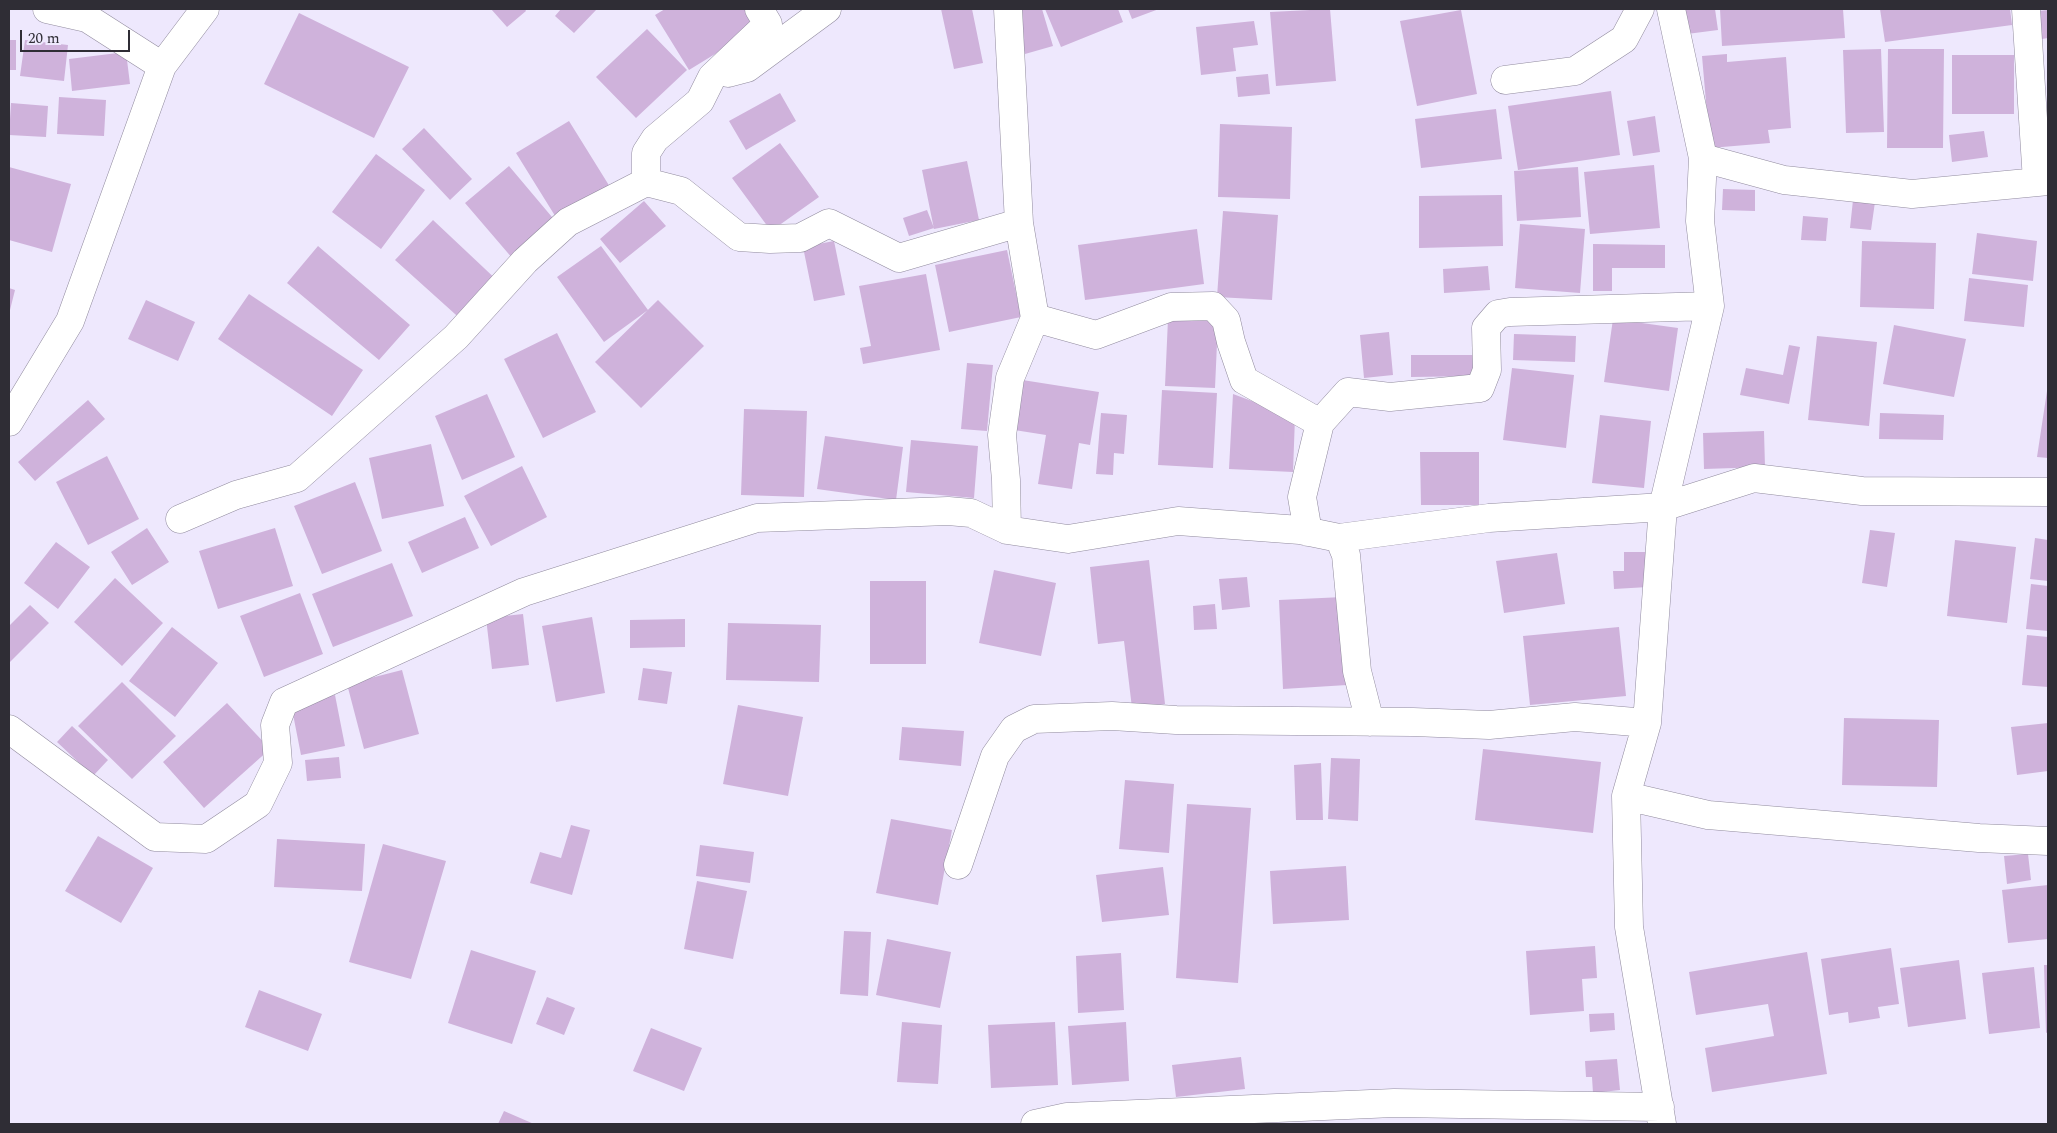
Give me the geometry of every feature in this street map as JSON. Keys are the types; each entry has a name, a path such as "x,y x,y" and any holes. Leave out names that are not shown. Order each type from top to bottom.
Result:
{"street":[{"path":"47,9 87,18 162,66"},
{"path":"9,422 70,321 162,66 206,9"},
{"path":"646,182 646,152 655,139 700,102 712,77 768,24 759,9"},
{"path":"712,77 747,68 827,9"},
{"path":"1008,9 1019,223 1035,318 1010,378 1002,435 1008,530"},
{"path":"1505,80 1575,71 1624,39 1640,9"},
{"path":"1035,1124 1067,1118 1394,1103 1661,1116 1629,927 1626,796 1646,724 1663,507 1710,306 1700,221 1703,158 1672,9"},
{"path":"1703,158 1784,180 1912,194 2043,181 2026,9"},
{"path":"180,519 236,495 297,478 456,337 525,261 568,222 646,182 681,191 739,237 800,238 829,223 898,258 1019,223"},
{"path":"1035,318 1096,336 1171,307 1213,306 1226,320 1231,342 1244,380 1320,423"},
{"path":"1308,532 1302,497 1320,423 1348,392 1390,397 1480,388 1487,370 1486,328 1498,314 1510,312 1710,306"},
{"path":"9,730 155,837 206,839 258,804 278,763 276,724 284,702 524,592 757,518 948,511 972,513 1008,530 1068,539 1178,521 1308,532 1339,538 1489,518 1663,507 1754,478 1862,491 2048,492"},
{"path":"1339,538 1346,555 1357,671 1370,722"},
{"path":"958,865 995,756 1014,729 1034,719 1112,716 1176,720 1489,725 1575,717 1646,724"},
{"path":"1626,796 1708,815 1979,838 2048,841"}],"building":[{"path":"491,9 525,9 526,11 507,27"},
{"path":"561,9 597,9 574,33 555,16"},
{"path":"665,9 748,9 759,27 689,70 655,15"},
{"path":"941,9 972,9 983,63 954,69"},
{"path":"1011,9 1042,9 1053,46 1025,54"},
{"path":"1045,9 1118,9 1123,22 1061,47"},
{"path":"1128,9 1159,9 1132,19"},
{"path":"1330,9 1336,81 1276,86 1270,12"},
{"path":"1684,9 1715,9 1718,30 1687,34"},
{"path":"1720,9 1843,9 1845,38 1722,46"},
{"path":"1880,9 2010,9 2012,25 1885,42"},
{"path":"1461,10 1477,94 1417,106 1400,21"},
{"path":"2048,10 2048,38 2042,39 2039,11"},
{"path":"299,13 409,67 374,138 264,84"},
{"path":"1254,21 1258,45 1233,48 1236,71 1201,75 1196,27"},
{"path":"647,29 687,70 636,118 596,77"},
{"path":"9,40 16,40 16,70 9,70"},
{"path":"25,40 68,45 64,81 20,76"},
{"path":"1881,49 1884,132 1846,133 1843,50"},
{"path":"1888,49 1944,49 1943,148 1887,148"},
{"path":"126,52 130,84 72,91 69,59"},
{"path":"1727,54 1727,62 1786,57 1791,128 1768,130 1770,143 1710,148 1702,56"},
{"path":"1952,55 2014,55 2014,114 1952,114"},
{"path":"1268,74 1270,94 1238,97 1236,77"},
{"path":"1611,91 1620,155 1518,170 1508,106"},
{"path":"780,93 796,121 746,150 729,121"},
{"path":"59,97 106,100 104,136 57,134"},
{"path":"11,103 48,106 46,137 9,135"},
{"path":"1496,109 1502,159 1421,168 1415,119"},
{"path":"1655,116 1660,152 1633,156 1627,121"},
{"path":"569,121 610,187 557,219 516,153"},
{"path":"1220,124 1292,127 1290,199 1218,197"},
{"path":"424,128 472,179 450,200 402,149"},
{"path":"1984,131 1988,157 1952,162 1949,135"},
{"path":"780,143 819,197 771,231 732,178"},
{"path":"376,154 425,190 381,249 332,212"},
{"path":"967,161 979,220 934,229 922,170"},
{"path":"1654,165 1660,228 1590,234 1584,172"},
{"path":"509,166 557,223 513,259 465,203"},
{"path":"9,167 71,184 52,252 9,240"},
{"path":"1578,167 1581,217 1517,221 1514,171"},
{"path":"1723,189 1755,190 1755,211 1722,210"},
{"path":"1502,195 1503,246 1419,248 1419,196"},
{"path":"1853,200 1875,202 1871,230 1850,228"},
{"path":"644,201 666,226 620,263 600,239"},
{"path":"927,210 934,228 909,236 903,218"},
{"path":"1223,211 1278,215 1272,300 1217,297"},
{"path":"1803,216 1828,218 1826,241 1801,240"},
{"path":"433,220 501,284 465,323 395,260"},
{"path":"1520,224 1585,229 1580,293 1515,288"},
{"path":"1197,229 1204,284 1085,300 1078,245"},
{"path":"1977,233 2037,241 2033,281 1972,274"},
{"path":"834,241 845,295 814,301 803,247"},
{"path":"1862,241 1936,243 1934,309 1860,307"},
{"path":"1593,244 1665,245 1665,268 1612,268 1612,291 1593,291"},
{"path":"318,246 410,325 379,360 287,283"},
{"path":"601,246 648,310 604,342 557,277"},
{"path":"1007,250 1021,317 949,332 935,265"},
{"path":"1488,266 1490,290 1444,293 1443,269"},
{"path":"926,274 940,350 863,364 860,348 871,346 859,286"},
{"path":"1969,278 2028,285 2024,327 1964,321"},
{"path":"9,288 15,290 9,314"},
{"path":"249,294 363,370 332,416 218,339"},
{"path":"146,300 195,322 178,361 128,339"},
{"path":"658,300 704,346 641,408 595,362"},
{"path":"1168,319 1218,321 1215,388 1165,386"},
{"path":"1613,319 1678,328 1669,391 1604,382"},
{"path":"1894,325 1966,339 1954,397 1883,384"},
{"path":"1389,332 1393,375 1364,378 1360,335"},
{"path":"557,333 596,412 543,438 504,359"},
{"path":"1514,334 1576,336 1575,362 1513,360"},
{"path":"1817,336 1877,342 1869,426 1808,420"},
{"path":"1789,345 1800,347 1789,404 1740,395 1746,368 1783,375"},
{"path":"1411,355 1480,355 1480,376 1411,377"},
{"path":"967,363 993,365 987,431 961,429"},
{"path":"1512,368 1574,375 1566,448 1503,440"},
{"path":"1016,379 1099,392 1090,445 1079,443 1072,489 1038,484 1046,435 1008,429"},
{"path":"1162,390 1217,393 1213,468 1158,465"},
{"path":"2048,391 2048,458 2037,457"},
{"path":"487,394 515,457 462,480 435,416"},
{"path":"1233,394 1295,417 1293,472 1229,469"},
{"path":"88,400 105,419 35,481 18,462"},
{"path":"744,409 807,411 804,497 741,495"},
{"path":"1101,413 1127,415 1124,454 1114,453 1113,475 1096,474"},
{"path":"1880,413 1944,415 1943,440 1879,439"},
{"path":"1600,415 1651,421 1644,488 1592,483"},
{"path":"1764,431 1765,467 1704,469 1703,433"},
{"path":"825,436 903,447 896,500 817,489"},
{"path":"911,440 978,446 974,498 906,492"},
{"path":"431,444 444,506 382,519 369,458"},
{"path":"1420,452 1479,452 1479,505 1421,505"},
{"path":"107,456 139,519 88,545 56,482"},
{"path":"522,466 547,517 491,546 464,496"},
{"path":"355,482 382,551 322,574 294,506"},
{"path":"465,517 479,548 422,573 408,542"},
{"path":"147,528 169,562 132,585 111,552"},
{"path":"275,528 293,586 218,609 199,551"},
{"path":"1870,530 1895,533 1887,587 1862,583"},
{"path":"2035,538 2048,540 2048,581 2030,579"},
{"path":"1955,540 2016,547 2007,623 1947,616"},
{"path":"56,542 90,567 58,609 24,583"},
{"path":"1624,552 1646,552 1648,587 1614,589 1613,571 1624,571"},
{"path":"1557,553 1565,604 1504,613 1496,561"},
{"path":"1149,560 1165,704 1132,708 1124,641 1098,644 1090,567"},
{"path":"392,563 413,616 333,647 312,594"},
{"path":"994,570 1056,583 1041,656 979,643"},
{"path":"1247,577 1250,607 1222,610 1219,579"},
{"path":"115,578 163,623 122,666 74,622"},
{"path":"870,581 926,581 926,664 870,664"},
{"path":"2031,584 2048,586 2048,631 2026,629"},
{"path":"300,593 323,654 264,677 240,616"},
{"path":"1343,597 1347,685 1283,689 1279,600"},
{"path":"1215,604 1217,629 1194,630 1193,606"},
{"path":"30,605 49,623 10,662 9,626"},
{"path":"523,614 529,665 492,669 486,618"},
{"path":"592,617 605,693 556,702 542,626"},
{"path":"685,619 685,647 630,648 630,620"},
{"path":"728,623 821,625 819,682 726,680"},
{"path":"172,627 218,663 175,717 129,681"},
{"path":"1619,627 1626,696 1530,705 1523,636"},
{"path":"2027,635 2048,637 2048,687 2022,685"},
{"path":"643,668 672,672 667,704 638,700"},
{"path":"402,670 419,734 364,749 347,684"},
{"path":"122,682 176,736 132,779 78,726"},
{"path":"335,695 345,746 301,755 291,704"},
{"path":"227,703 270,749 204,808 163,762"},
{"path":"738,705 803,717 788,796 723,784"},
{"path":"1844,718 1939,720 1937,787 1842,785"},
{"path":"2048,723 2048,771 2017,775 2011,727"},
{"path":"72,726 108,760 93,776 57,742"},
{"path":"902,727 964,731 961,766 899,760"},
{"path":"1483,749 1601,762 1593,833 1475,820"},
{"path":"339,757 341,778 307,781 305,760"},
{"path":"1331,758 1360,759 1358,821 1328,819"},
{"path":"1321,763 1323,820 1296,820 1294,765"},
{"path":"1125,780 1174,784 1169,853 1119,849"},
{"path":"1187,804 1251,808 1238,983 1176,978"},
{"path":"891,819 952,830 938,905 876,893"},
{"path":"571,825 590,830 572,895 530,883 540,852 561,858"},
{"path":"98,836 153,868 121,923 65,891"},
{"path":"277,839 365,844 362,891 274,887"},
{"path":"383,844 446,861 411,979 349,962"},
{"path":"700,845 754,852 750,883 696,876"},
{"path":"2028,854 2031,880 2007,884 2004,856"},
{"path":"1346,866 1349,920 1273,924 1270,871"},
{"path":"1163,867 1169,915 1102,922 1096,875"},
{"path":"697,881 747,891 733,959 684,949"},
{"path":"2048,885 2048,939 2008,943 2002,890"},
{"path":"844,931 871,932 868,996 840,994"},
{"path":"887,939 951,952 940,1008 876,995"},
{"path":"1595,946 1597,978 1582,979 1584,1011 1530,1015 1526,951"},
{"path":"1891,948 1899,1004 1878,1007 1880,1018 1849,1023 1848,1012 1829,1015 1821,959"},
{"path":"471,950 536,971 512,1044 448,1023"},
{"path":"1807,952 1827,1074 1712,1092 1705,1048 1774,1036 1768,1004 1696,1015 1689,972"},
{"path":"1121,953 1124,1010 1078,1013 1076,956"},
{"path":"1959,960 1966,1019 1908,1027 1900,968"},
{"path":"2044,965 2048,965 2048,1032 2046,1033"},
{"path":"2034,967 2040,1028 1989,1034 1982,973"},
{"path":"259,990 322,1014 308,1051 245,1027"},
{"path":"547,997 575,1008 564,1035 536,1024"},
{"path":"1614,1013 1615,1030 1590,1032 1589,1014"},
{"path":"902,1022 942,1025 938,1084 897,1082"},
{"path":"1055,1022 1058,1085 991,1088 988,1025"},
{"path":"1126,1022 1129,1081 1072,1085 1068,1026"},
{"path":"651,1028 702,1048 684,1091 633,1071"},
{"path":"1241,1057 1245,1089 1176,1097 1172,1065"},
{"path":"1617,1059 1620,1090 1593,1093 1592,1077 1586,1077 1585,1061"},
{"path":"504,1111 534,1124 498,1124"}]}
